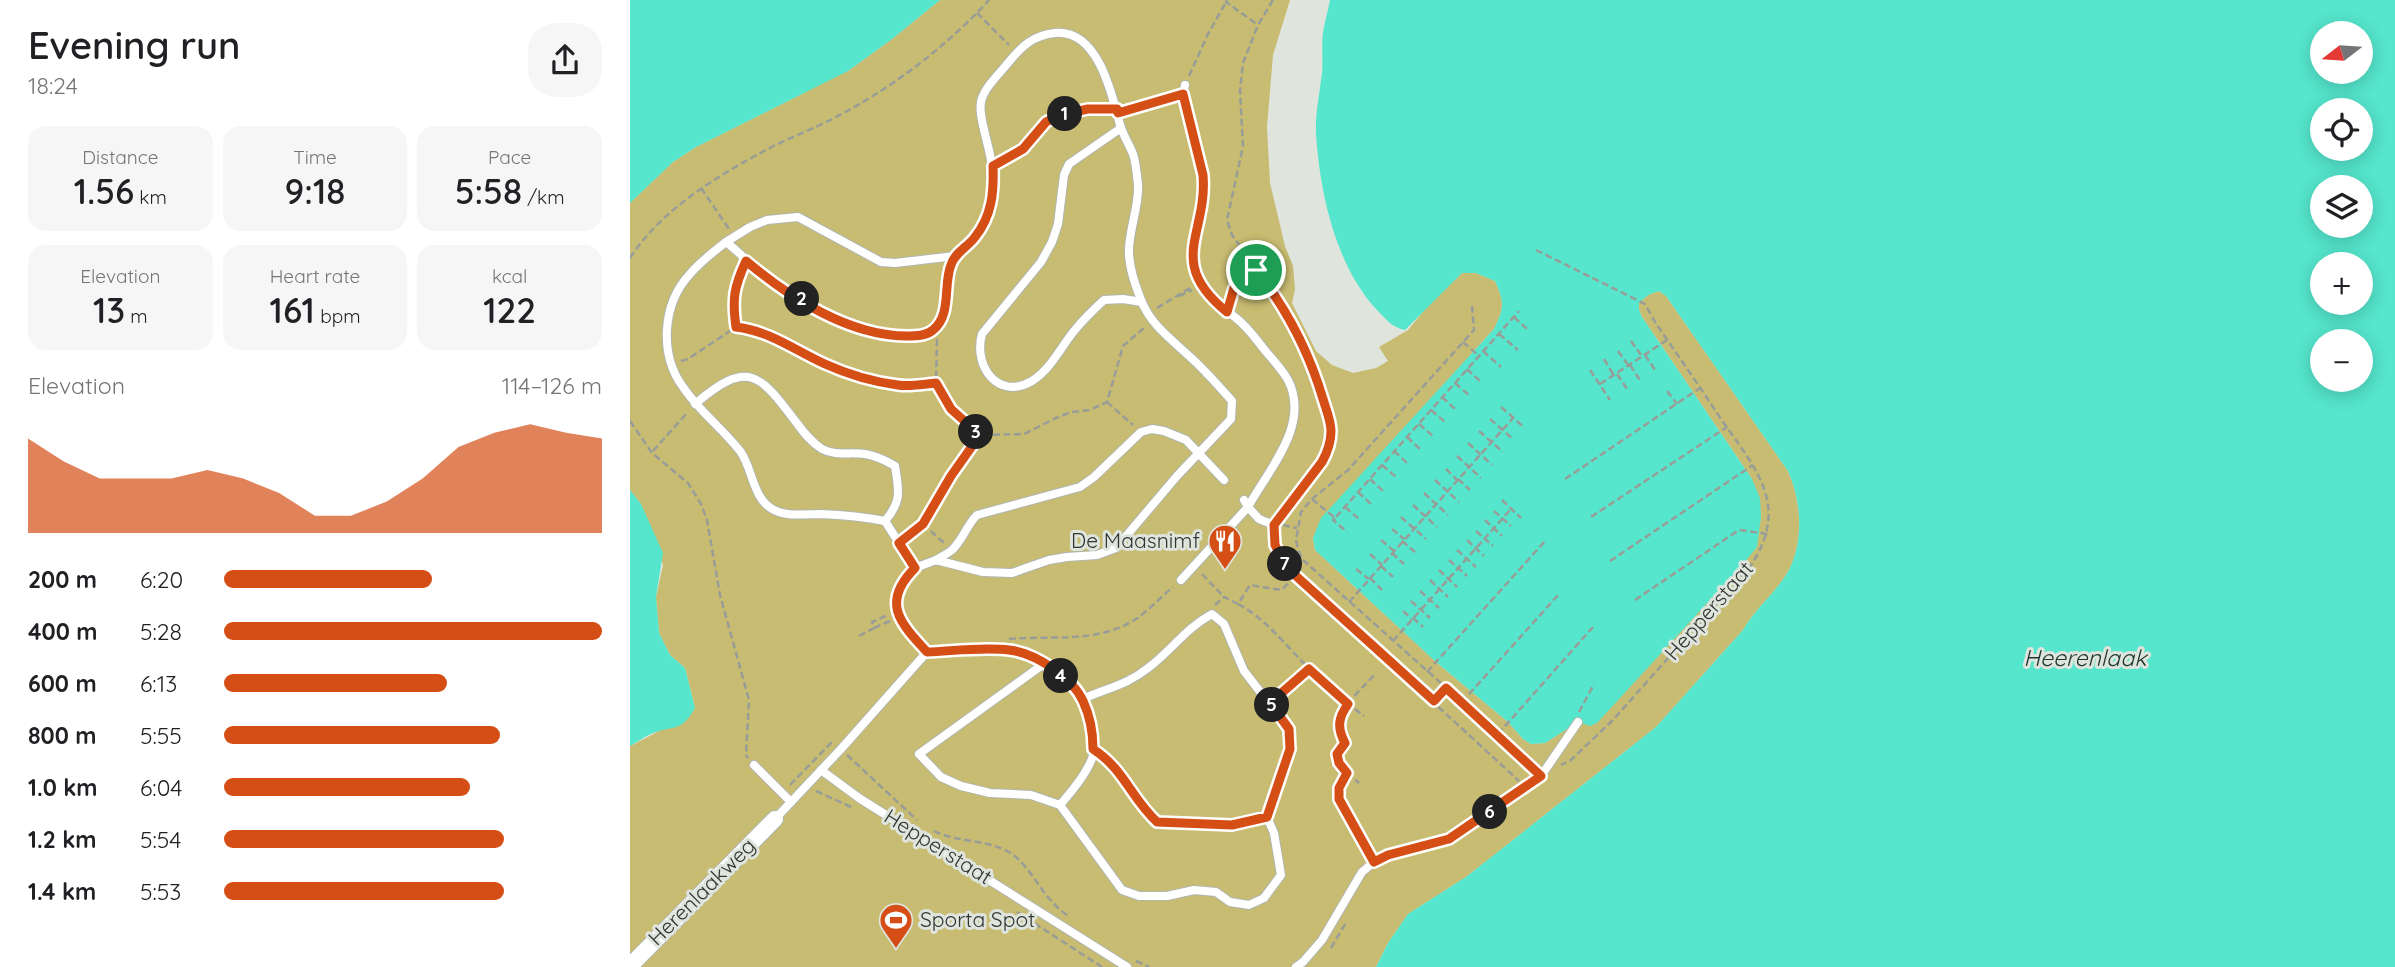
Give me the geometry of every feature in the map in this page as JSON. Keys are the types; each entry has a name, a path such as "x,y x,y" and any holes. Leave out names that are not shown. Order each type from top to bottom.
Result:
{"street":[{"name":"Herenlaakweg","path":"630,965 775,819"}],"lane":[{"path":"726,243 771,282 852,326 878,334 903,336 919,336 933,330 943,313 950,267 955,256 975,237 986,220 994,191 993,166 982,121 981,102 988,88 1016,53 1027,42 1041,35 1059,33 1073,37 1096,56 1105,74 1121,128 1133,155 1138,189 1129,249 1132,275 1142,302 1153,324 1206,372 1232,401 1231,419 1115,548 1097,555 1067,557 1012,573 983,572 936,560"},
{"path":"1181,580 1246,504 1280,454 1292,429 1294,400 1288,380 1274,360 1245,326 1210,298 1199,284 1193,258 1193,240 1204,187 1184,90"},
{"path":"1121,128 1069,164 1064,175 1058,224 1052,242 1041,262 982,334 979,345 980,360 986,373 998,383 1010,387 1023,385 1035,379 1049,365 1072,333 1104,300 1142,302"},
{"path":"885,521 792,514 773,510 761,497 742,454 695,404 670,365 666,341 669,315 677,291 688,275 734,236 767,220 798,218 881,262 895,263 955,256"},
{"path":"695,404 732,377 749,377 764,382 810,440 825,451 881,457 895,466 899,488 896,508 885,521"},
{"path":"927,652 909,632 897,611 900,583 915,568 952,550 966,526 977,515 1080,487 1141,432 1152,429 1186,440 1224,480"},
{"path":"1246,504 1259,519 1274,525 1275,545 1296,576 1378,651"},
{"path":"885,521 915,568"},
{"path":"1045,663 919,754 941,777 961,786 990,793 1031,795 1060,805 1122,890 1139,896 1167,896 1194,891 1216,892 1230,902 1249,905 1264,898 1281,875 1274,834 1267,817 1290,749 1289,729 1244,671 1224,624 1212,614 1198,622 1150,667 1126,684 1102,690 1083,699"},
{"path":"775,819 927,652 1009,650 1031,655 1068,682 1083,699 1093,733 1093,759 1060,805"},
{"path":"1296,967 1304,962 1322,940 1363,872 1374,862 1388,855 1449,839 1525,788 1541,776 1577,720"},
{"path":"1093,749 1121,772 1143,809 1157,822 1232,825 1267,817"},
{"path":"754,765 791,802"},
{"name":"Hepperstaat","path":"821,770 859,798 1130,963"}],"path":[{"path":"630,258 665,217 701,188 767,149 835,118 872,96 932,53 989,0"},
{"path":"1273,0 1258,25 1243,63 1240,90 1243,146 1227,220 1232,236 1299,334 1313,366 1331,432 1328,450 1322,462 1274,525"},
{"path":"993,166 1023,149 1046,122 1060,115 1088,109 1117,111 1184,90 1208,34 1227,1 1258,25"},
{"path":"977,13 1016,53"},
{"path":"701,188 734,236"},
{"path":"1536,250 1645,304 1760,476 1766,495 1768,534 1739,530 1635,600"},
{"path":"736,327 732,301 737,280 746,261"},
{"path":"1227,312 1234,288 1256,270"},
{"path":"1148,313 1181,293"},
{"path":"1472,306 1474,330 1348,470 1312,499 1301,512 1297,528 1297,550 1303,560 1541,776"},
{"path":"1335,518 1520,311"},
{"path":"1514,317 1527,328"},
{"path":"933,330 937,339 936,383 951,409 980,435 1024,434 1071,412 1090,410 1107,401 1123,346 1139,331 1153,324"},
{"path":"670,365 688,359 736,327 747,328 782,341 826,365 871,379 900,386 936,383"},
{"path":"1499,334 1518,350"},
{"path":"1600,384 1667,340"},
{"path":"1631,341 1655,370"},
{"path":"1464,342 1479,356"},
{"path":"1483,351 1501,368"},
{"path":"1618,351 1640,380"},
{"path":"1604,359 1627,388"},
{"path":"1467,369 1482,383"},
{"path":"1590,370 1610,400"},
{"path":"1455,383 1470,396"},
{"path":"1565,479 1700,388"},
{"path":"1667,391 1677,404"},
{"path":"1442,397 1457,410"},
{"path":"1107,401 1141,432"},
{"path":"653,453 695,404"},
{"path":"1501,407 1525,428"},
{"path":"1431,410 1445,422"},
{"path":"1349,602 1513,418"},
{"path":"1490,419 1514,440"},
{"path":"630,421 653,453 688,483 707,520 720,594 749,700 746,755 754,765"},
{"path":"1419,424 1433,436"},
{"path":"1591,517 1727,427"},
{"path":"1479,431 1503,452"},
{"path":"899,543 923,524 951,476 980,435"},
{"path":"1406,438 1421,450"},
{"path":"1468,443 1492,465"},
{"path":"1394,452 1408,464"},
{"path":"1457,456 1481,478"},
{"path":"1382,465 1396,477"},
{"path":"1611,561 1753,465"},
{"path":"1446,469 1470,490"},
{"path":"1370,479 1383,491"},
{"path":"1435,480 1458,502"},
{"path":"1358,492 1371,504"},
{"path":"1424,493 1448,515"},
{"path":"1312,499 1347,532"},
{"path":"1502,500 1521,518"},
{"path":"1413,505 1437,527"},
{"path":"1345,507 1359,519"},
{"path":"1393,641 1511,509"},
{"path":"1494,511 1511,526"},
{"path":"1401,517 1426,539"},
{"path":"1485,520 1502,536"},
{"path":"923,524 952,550"},
{"path":"1392,528 1415,552"},
{"path":"1476,531 1493,546"},
{"name":"Hepperstaat","path":"1541,776 1571,761 1612,721 1751,565 1768,534"},
{"path":"1467,540 1485,556"},
{"path":"1427,671 1546,540"},
{"path":"1381,541 1404,564"},
{"path":"1457,550 1476,567"},
{"path":"1370,554 1393,577"},
{"path":"1449,560 1466,576"},
{"path":"1195,566 1222,598 1255,613 1309,669 1364,716"},
{"path":"1356,569 1382,590"},
{"path":"1439,570 1457,587"},
{"path":"1238,604 1250,585 1281,590 1296,576"},
{"path":"1007,639 1057,639 1097,635 1136,619 1181,580"},
{"path":"1430,580 1448,597"},
{"path":"1420,591 1439,608"},
{"path":"1462,702 1559,594"},
{"path":"1411,601 1430,618"},
{"path":"874,628 872,622 897,611"},
{"path":"1403,611 1423,627"},
{"path":"859,636 889,622"},
{"path":"1497,734 1593,627"},
{"path":"1378,651 1525,788"},
{"path":"1270,703 1309,669"},
{"path":"1351,747 1345,743 1339,731 1340,715 1375,674"},
{"path":"1577,720 1594,684"},
{"path":"1434,701 1446,688"},
{"path":"1345,743 1337,754 1339,763 1359,783"},
{"path":"841,749 880,788 921,823"},
{"path":"1347,773 1339,788 1339,799 1374,862"},
{"path":"806,786 851,807"},
{"path":"930,829 947,837 1000,847 1015,856 1046,897 1066,914"},
{"path":"1009,907 1102,967"},
{"path":"1130,963 1149,967"}],"shaded area":[{"path":"940,0 1290,0 1273,55 1267,127 1270,183 1285,246 1293,266 1295,289 1292,303 1316,351 1332,365 1353,373 1376,368 1388,361 1379,347 1408,330 1462,273 1476,273 1495,281 1502,305 1494,329 1322,518 1313,538 1315,550 1436,662 1531,744 1545,743 1578,722 1757,547 1752,479 1642,317 1639,303 1648,295 1659,291 1666,296 1788,471 1796,494 1799,519 1794,556 1785,576 1743,630 1656,727 1466,877 1408,914 1388,943 1376,967 630,967 630,746 695,708 685,668 670,655 659,633 656,597 663,565 641,504 630,490 630,203 673,162 696,147 804,93 809,88 848,71"}],"water":[{"path":"630,0 940,0 848,71 696,147 673,162 630,203"},
{"name":"Heerenlaak","path":"1330,0 2395,0 2395,967 1376,967 1388,943 1408,914 1466,877 1656,727 1743,630 1785,576 1797,544 1799,519 1796,494 1788,471 1666,296 1659,291 1648,295 1639,303 1639,310 1752,479 1760,498 1761,517 1757,547 1597,723 1590,726 1578,722 1545,743 1531,744 1436,662 1315,550 1313,538 1321,518 1494,329 1502,305 1495,281 1476,273 1462,273 1405,330 1392,325 1362,291 1340,249 1321,180 1316,134 1323,32"},
{"path":"630,490 641,504 663,553 656,597 659,633 670,655 685,668 695,708 681,725 651,734 630,746"}],"place":[{"name":"De Maasnimf","path":"1225,571"},
{"name":"Sporta Spot","path":"896,950"}],"route":[{"path":"1183,94 1203,175 1204,187 1193,240 1193,258 1199,284 1210,298 1227,312 1234,288 1256,270 1299,334 1313,366 1331,432 1328,450 1322,462 1274,525 1275,545 1284,562 1296,576 1434,701 1446,688 1541,776 1449,839 1388,855 1374,862 1339,799 1339,788 1347,773 1339,763 1337,754 1345,743 1339,731 1340,715 1348,704 1309,669 1270,703 1289,729 1290,749 1267,817 1232,825 1175,824 1157,822 1143,809 1121,772 1093,749 1093,733 1083,699 1045,663 1031,655 1009,650 927,652 909,632 897,611 900,583 915,568 899,543 923,524 951,476 980,435 951,409 936,383 900,386 826,365 782,341 747,328 736,327 732,301 737,280 746,261 771,282 852,326 878,334 903,336 919,336 933,330 943,313 950,267 955,256 975,237 986,220 994,191 993,166 1023,149 1046,122 1060,115 1088,109 1117,109 1118,113 1183,94"}]}
